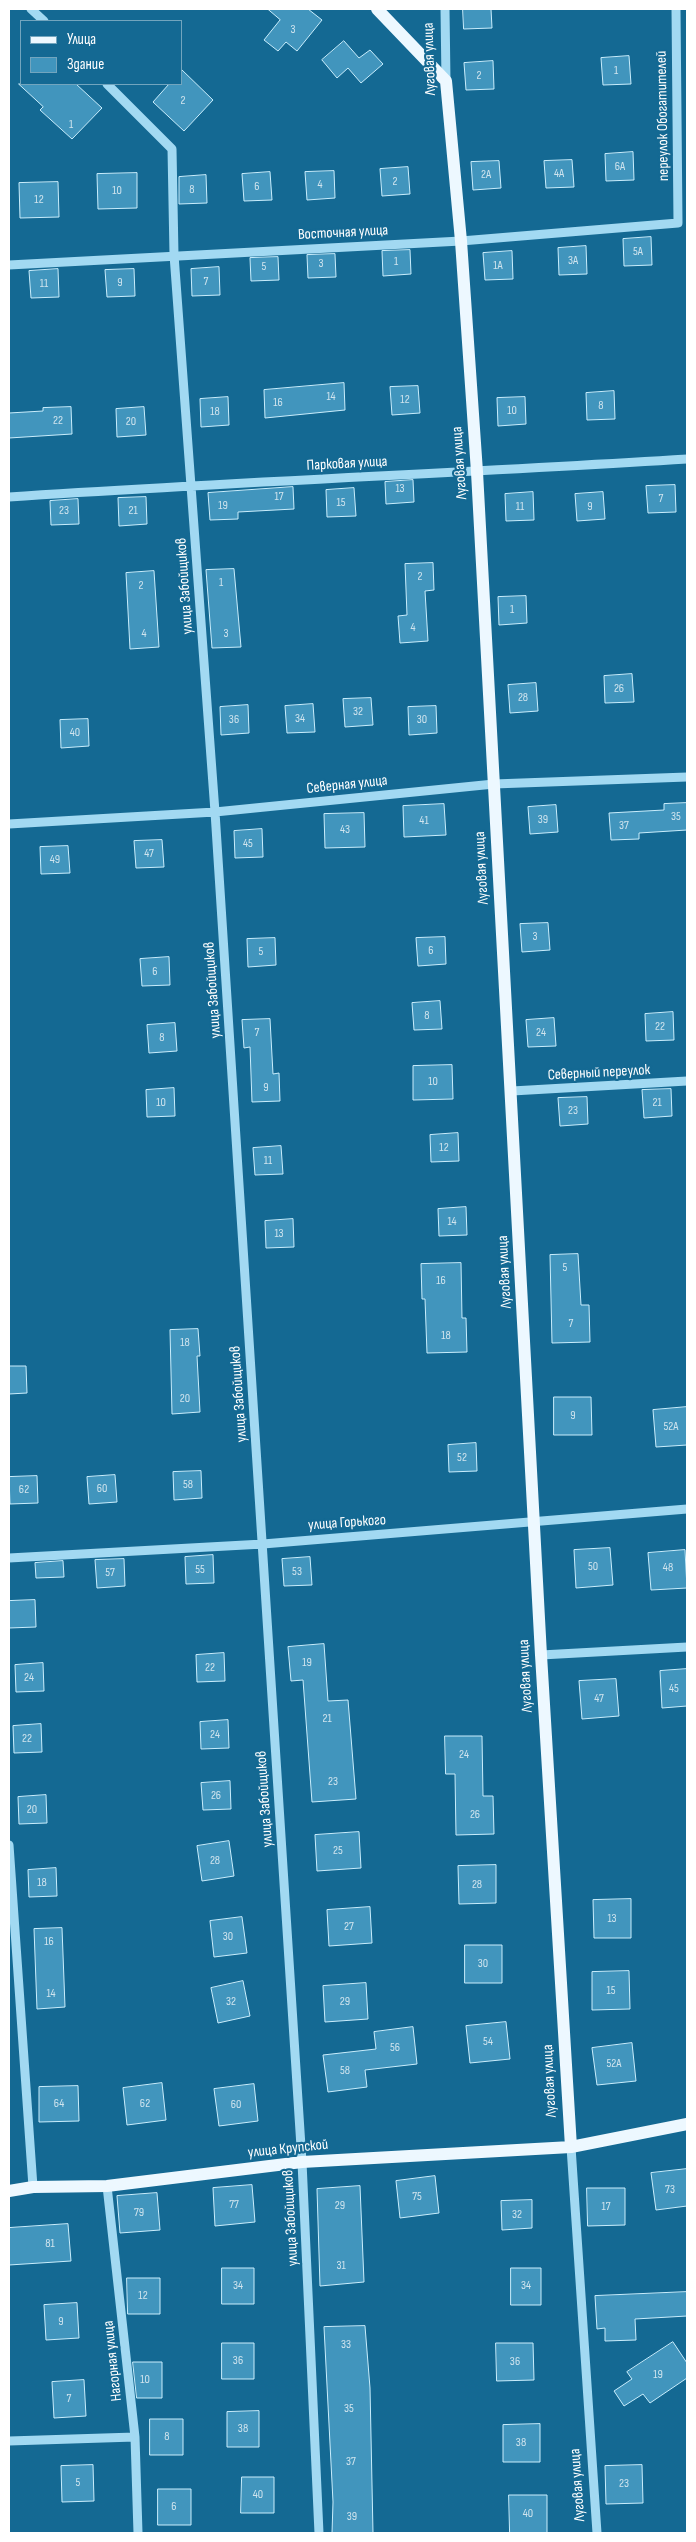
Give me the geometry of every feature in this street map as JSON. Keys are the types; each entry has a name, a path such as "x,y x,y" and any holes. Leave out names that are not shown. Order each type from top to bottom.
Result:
{"main road":[{"path":"377,9 446,81"},
{"name":"Луговая улица","path":"446,81 461,241 477,472 512,1091 541,1655 571,2148"},
{"name":"улица Крупской","path":"9,2191 33,2187 107,2186 302,2162 571,2148 687,2124"}],"street":[{"path":"31,9 43,20"},
{"name":"Луговая улица","path":"445,9 446,81"},
{"name":"переулок Обогатителей","path":"676,9 678,223"},
{"name":"улица Забойщиков","path":"108,85 172,149 174,255 215,812 302,2162 319,2533"},
{"name":"Восточная улица","path":"9,265 461,241 678,223"},
{"name":"Парковая улица","path":"9,497 191,485 477,472 687,459"},
{"name":"Северная улица","path":"9,824 215,812 494,784 687,777"},
{"name":"Северный переулок","path":"512,1091 687,1081"},
{"name":"улица Горького","path":"9,1558 263,1544 687,1509"},
{"path":"541,1655 687,1647"},
{"path":"9,1845 33,2187"},
{"name":"Луговая улица","path":"571,2148 597,2533"},
{"name":"Нагорная улица","path":"107,2186 135,2436 138,2533"},
{"path":"9,2441 135,2436"}],"building":[{"path":"268,9 308,9 322,20 297,51 286,42 278,51 264,40 280,20"},
{"path":"463,9 491,9 492,28 464,29"},
{"path":"344,41 359,58 370,50 383,64 361,83 348,68 337,78 322,60"},
{"path":"629,56 631,84 603,85 601,58"},
{"path":"493,61 494,89 466,90 464,63"},
{"path":"182,70 213,100 184,131 153,102 168,85 182,85"},
{"path":"20,85 77,85 102,108 72,139 40,110 43,107"},
{"path":"633,152 634,180 606,181 605,154"},
{"path":"572,160 574,187 546,188 544,161"},
{"path":"499,161 501,188 473,190 471,162"},
{"path":"408,167 410,194 382,196 380,169"},
{"path":"334,171 335,198 307,200 305,172"},
{"path":"270,172 272,200 244,201 242,174"},
{"path":"137,173 137,208 98,209 97,174"},
{"path":"206,175 207,203 179,204 179,177"},
{"path":"58,182 59,217 20,218 19,183"},
{"path":"651,237 652,265 624,266 623,239"},
{"path":"586,246 587,274 559,275 558,248"},
{"path":"410,250 411,274 383,276 382,251"},
{"path":"512,251 513,279 485,280 483,253"},
{"path":"335,254 336,277 308,278 307,255"},
{"path":"278,257 279,280 251,281 250,258"},
{"path":"219,267 220,295 192,296 191,269"},
{"path":"58,269 59,297 31,298 29,271"},
{"path":"134,269 135,296 107,297 105,270"},
{"path":"344,383 345,410 265,418 264,390"},
{"path":"418,386 420,413 392,415 390,387"},
{"path":"614,391 615,419 587,420 586,393"},
{"path":"228,397 229,425 201,427 200,399"},
{"path":"525,397 526,424 498,426 497,398"},
{"path":"71,407 72,434 9,438 9,413 43,411 43,408"},
{"path":"144,407 146,435 117,437 116,409"},
{"path":"413,480 414,502 386,504 385,482"},
{"path":"675,485 676,512 648,513 646,486"},
{"path":"293,487 294,509 238,512 238,519 210,520 208,493"},
{"path":"354,488 356,516 327,517 326,490"},
{"path":"533,492 534,520 506,521 505,494"},
{"path":"603,492 605,519 577,521 575,494"},
{"path":"146,497 147,524 119,526 118,498"},
{"path":"78,499 79,524 51,525 50,501"},
{"path":"433,563 434,590 425,591 428,641 400,643 398,616 407,615 405,564"},
{"path":"234,569 241,647 212,648 206,570"},
{"path":"154,571 159,647 130,649 126,573"},
{"path":"526,596 527,623 499,625 498,597"},
{"path":"632,674 634,702 605,703 604,676"},
{"path":"536,683 538,711 510,713 508,685"},
{"path":"371,698 373,725 345,727 343,699"},
{"path":"313,704 315,732 287,733 285,706"},
{"path":"248,705 249,733 221,735 220,707"},
{"path":"436,706 437,733 409,735 408,707"},
{"path":"88,719 89,746 61,748 60,720"},
{"path":"687,803 687,830 639,833 639,839 611,840 609,813 664,810 664,804"},
{"path":"444,804 446,835 404,837 403,806"},
{"path":"556,805 558,832 530,834 528,807"},
{"path":"364,813 365,847 325,848 324,814"},
{"path":"262,829 263,857 235,858 234,831"},
{"path":"162,840 164,867 136,868 134,841"},
{"path":"68,846 70,873 41,874 40,847"},
{"path":"548,923 550,950 522,952 520,924"},
{"path":"445,937 446,964 418,966 416,938"},
{"path":"275,938 276,965 248,967 247,939"},
{"path":"169,957 170,985 142,986 140,959"},
{"path":"440,1001 442,1029 414,1030 412,1003"},
{"path":"673,1012 674,1040 646,1041 645,1014"},
{"path":"554,1018 556,1046 528,1047 526,1020"},
{"path":"270,1019 273,1074 279,1073 280,1101 252,1102 250,1047 244,1048 242,1020"},
{"path":"175,1023 177,1051 149,1053 147,1025"},
{"path":"452,1065 453,1099 413,1100 413,1066"},
{"path":"174,1088 175,1116 147,1117 146,1090"},
{"path":"671,1089 672,1116 644,1118 642,1090"},
{"path":"587,1097 588,1124 560,1126 558,1098"},
{"path":"458,1133 459,1161 431,1162 430,1135"},
{"path":"281,1146 283,1174 255,1175 253,1148"},
{"path":"466,1207 467,1235 439,1236 438,1209"},
{"path":"293,1219 294,1247 266,1248 265,1221"},
{"path":"578,1254 581,1305 589,1305 590,1342 552,1343 550,1255"},
{"path":"461,1263 462,1318 466,1318 467,1352 427,1353 425,1299 422,1299 421,1264"},
{"path":"198,1329 200,1356 197,1356 200,1412 172,1414 170,1330"},
{"path":"9,1366 26,1366 27,1393 9,1394"},
{"path":"554,1397 591,1397 592,1435 554,1435"},
{"path":"687,1407 687,1445 656,1447 653,1410"},
{"path":"476,1443 477,1471 449,1472 448,1445"},
{"path":"201,1471 202,1498 174,1500 173,1472"},
{"path":"115,1475 117,1502 89,1504 87,1477"},
{"path":"37,1476 38,1503 10,1504 9,1477"},
{"path":"610,1548 613,1585 576,1588 574,1550"},
{"path":"685,1550 687,1588 651,1590 648,1553"},
{"path":"213,1555 214,1583 186,1584 185,1557"},
{"path":"310,1557 312,1585 284,1586 282,1559"},
{"path":"124,1559 125,1586 97,1588 95,1560"},
{"path":"63,1561 64,1577 36,1578 35,1563"},
{"path":"35,1600 36,1627 9,1628 9,1601"},
{"path":"324,1644 328,1701 348,1700 356,1799 312,1802 303,1680 291,1681 288,1647"},
{"path":"224,1653 225,1681 197,1682 196,1655"},
{"path":"43,1663 44,1691 16,1692 15,1665"},
{"path":"687,1669 687,1706 662,1708 660,1671"},
{"path":"616,1679 619,1716 582,1719 579,1681"},
{"path":"228,1720 229,1748 201,1749 200,1722"},
{"path":"41,1724 42,1752 14,1753 13,1726"},
{"path":"445,1736 482,1736 483,1796 493,1796 494,1834 456,1835 455,1774 446,1774"},
{"path":"230,1781 231,1809 203,1810 201,1783"},
{"path":"46,1795 47,1823 19,1824 18,1797"},
{"path":"359,1832 361,1868 317,1871 315,1835"},
{"path":"229,1841 234,1876 202,1881 197,1846"},
{"path":"496,1865 496,1903 459,1904 458,1866"},
{"path":"56,1868 57,1896 29,1897 28,1870"},
{"path":"631,1899 631,1938 594,1938 593,1900"},
{"path":"370,1907 372,1943 329,1946 327,1910"},
{"path":"242,1917 247,1953 214,1957 210,1921"},
{"path":"62,1928 65,2007 37,2009 34,1929"},
{"path":"465,1945 502,1945 502,1983 465,1983"},
{"path":"629,1971 630,2009 592,2010 592,1972"},
{"path":"243,1981 250,2016 218,2023 211,1988"},
{"path":"366,1983 368,2019 325,2022 323,1986"},
{"path":"506,2022 510,2059 470,2063 466,2026"},
{"path":"413,2027 417,2064 365,2070 367,2087 328,2092 323,2055 376,2049 374,2032"},
{"path":"632,2043 636,2081 597,2085 592,2048"},
{"path":"162,2083 166,2120 127,2125 123,2088"},
{"path":"254,2084 258,2121 219,2126 214,2089"},
{"path":"78,2086 79,2121 39,2122 39,2087"},
{"path":"687,2169 687,2206 656,2210 651,2173"},
{"path":"435,2176 439,2213 400,2218 396,2181"},
{"path":"252,2185 255,2222 215,2226 213,2188"},
{"path":"360,2186 364,2282 320,2286 317,2189"},
{"path":"587,2188 625,2188 625,2225 588,2226"},
{"path":"157,2193 160,2230 120,2233 117,2196"},
{"path":"532,2200 532,2228 502,2230 501,2201"},
{"path":"68,2224 71,2261 9,2265 9,2228"},
{"path":"222,2268 254,2268 254,2304 222,2304"},
{"path":"511,2268 541,2268 541,2305 511,2305"},
{"path":"127,2278 160,2278 160,2314 128,2314"},
{"path":"687,2292 687,2316 635,2319 636,2340 605,2341 605,2328 597,2329 595,2296"},
{"path":"77,2303 79,2338 46,2340 44,2305"},
{"path":"365,2326 370,2388 373,2533 332,2533 333,2502 324,2327"},
{"path":"673,2342 687,2363 687,2378 650,2403 643,2394 624,2406 614,2391 632,2379 627,2372"},
{"path":"222,2343 254,2343 254,2379 222,2379"},
{"path":"496,2343 533,2343 534,2380 497,2381"},
{"path":"133,2362 162,2362 162,2398 137,2398"},
{"path":"84,2380 86,2416 54,2418 52,2382"},
{"path":"259,2411 259,2447 227,2447 227,2412"},
{"path":"150,2419 183,2419 183,2455 150,2455"},
{"path":"540,2424 540,2462 503,2462 503,2425"},
{"path":"93,2465 94,2501 62,2502 61,2466"},
{"path":"642,2465 643,2503 606,2504 605,2466"},
{"path":"242,2477 274,2477 274,2513 241,2513"},
{"path":"158,2489 191,2489 191,2525 158,2525"},
{"path":"509,2495 547,2495 547,2533 510,2533"}]}
